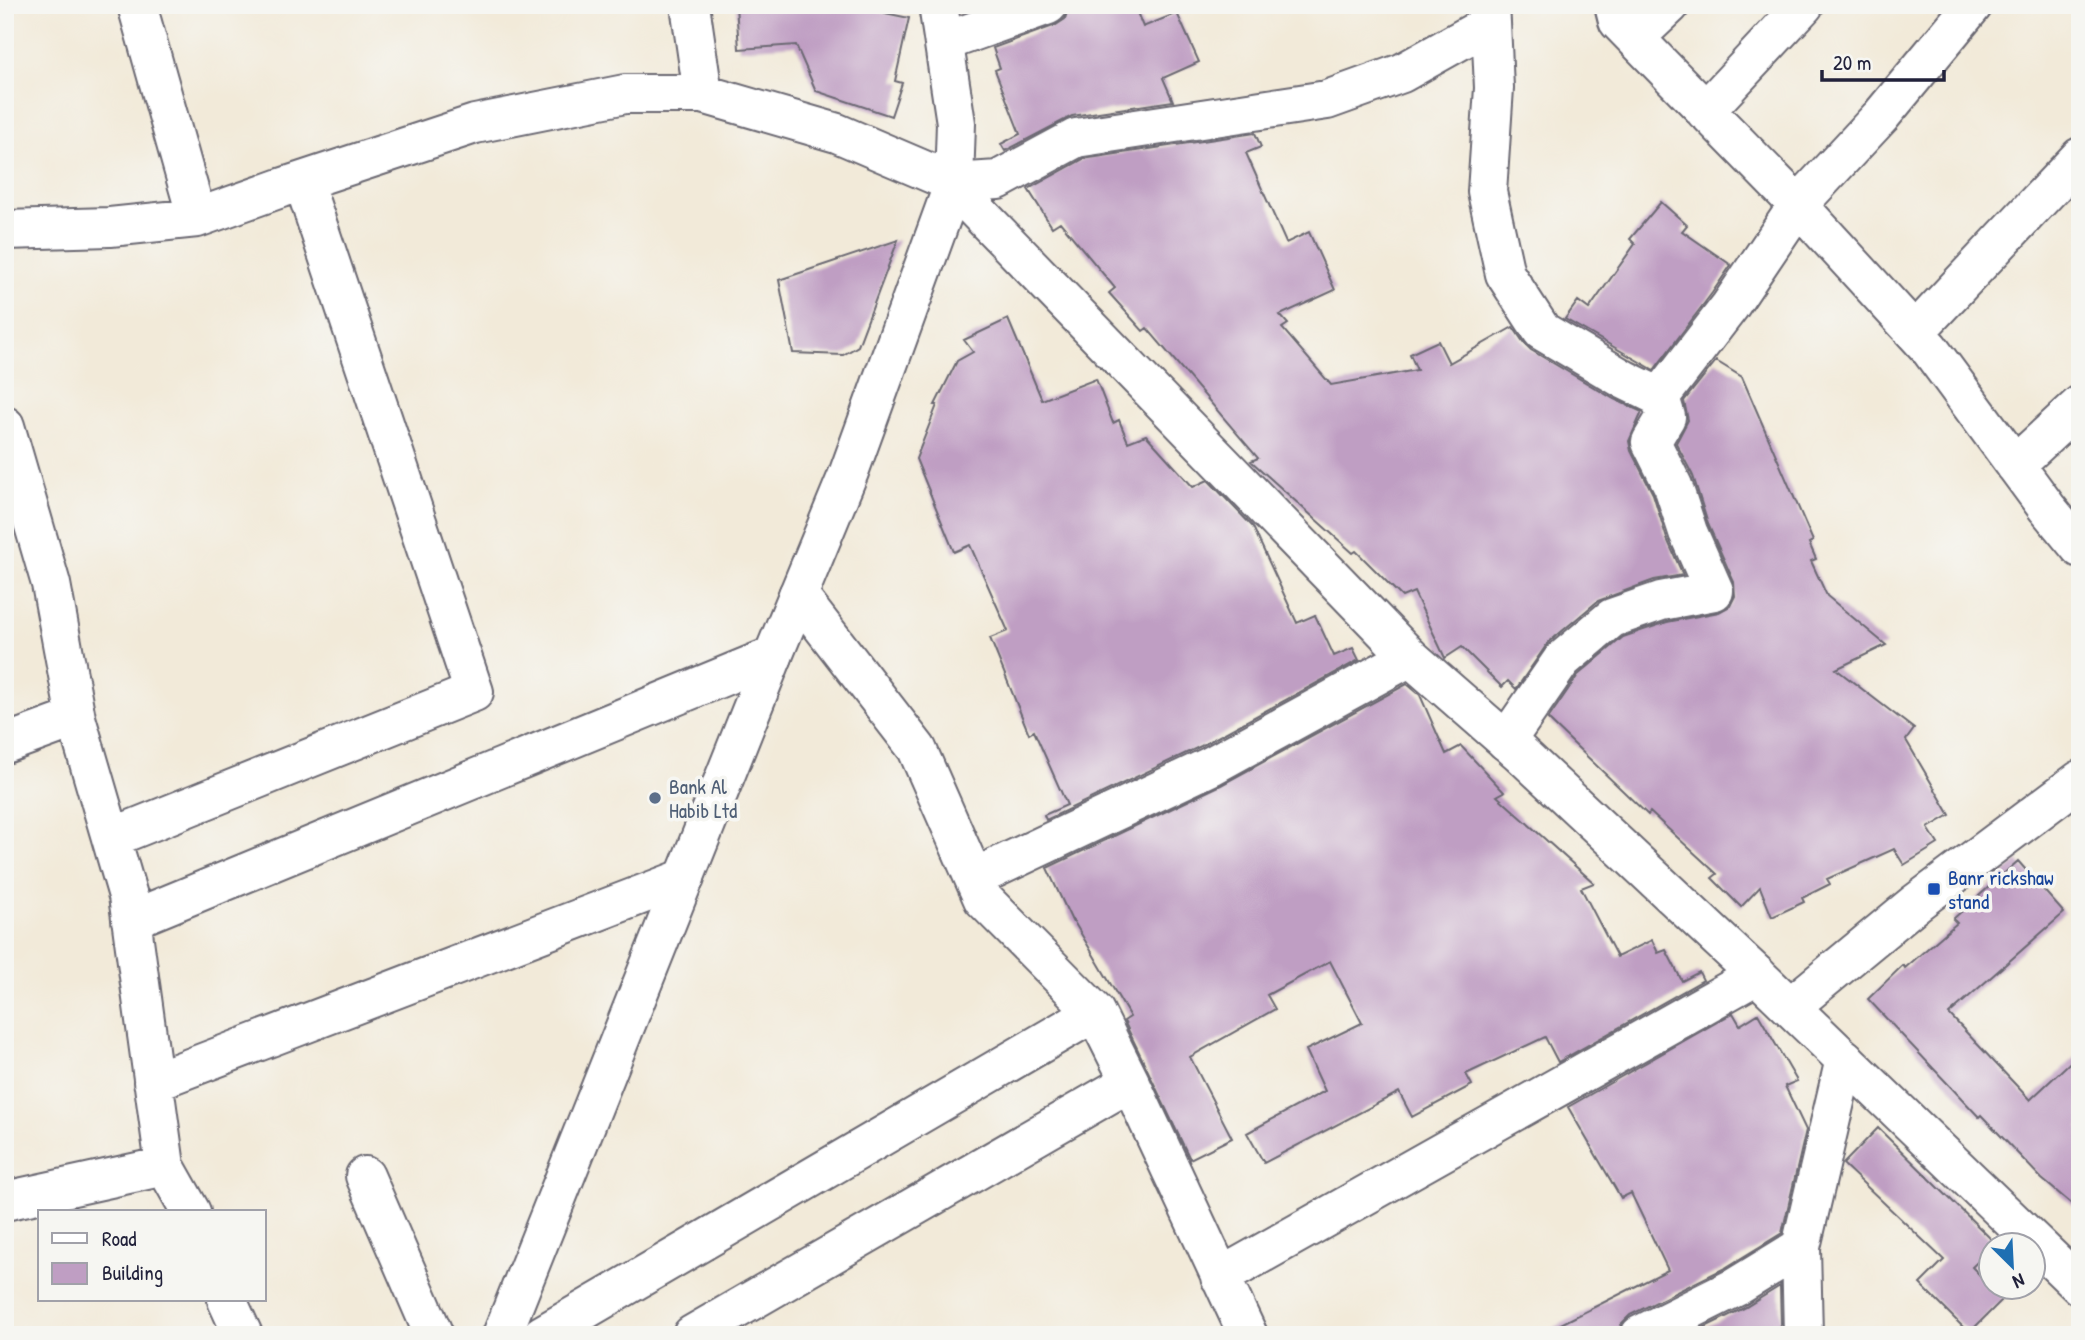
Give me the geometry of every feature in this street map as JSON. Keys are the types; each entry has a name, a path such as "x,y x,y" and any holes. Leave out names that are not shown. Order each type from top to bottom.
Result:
{"street":[{"path":"137,5 197,218"},
{"path":"690,5 703,94"},
{"path":"502,1335 849,472 954,183 956,123 938,5"},
{"path":"944,43 1048,5"},
{"path":"1614,5 1618,21 1798,205 1929,348 2046,508 2080,548"},
{"path":"1635,38 1670,5"},
{"path":"1705,111 1804,5"},
{"path":"1660,397 1730,306 1798,205 1881,116 1973,5"},
{"path":"5,230 110,228 197,218 475,124 625,94 703,94 837,133 954,183 998,180 1076,138 1327,100 1402,73 1490,14"},
{"path":"1490,14 1494,88 1487,192 1505,274 1542,331 1625,380 1660,397 1666,417 1651,442 1673,486 1688,532 1714,591 1661,601 1612,618 1562,660 1506,741"},
{"path":"1915,332 2080,157"},
{"path":"111,838 474,692 303,181"},
{"path":"954,183 973,207 1410,657 1506,741 1757,975 2080,1286"},
{"path":"2015,465 2080,405"},
{"path":"5,426 51,584 76,718 128,896 165,1166 190,1210"},
{"path":"798,595 916,749 983,899 1095,1013 1248,1335"},
{"path":"131,920 773,656"},
{"path":"974,878 1211,765 1410,657"},
{"path":"5,744 76,718"},
{"path":"1790,1007 1916,903 2080,780"},
{"path":"153,1082 685,878"},
{"path":"1220,1277 1757,975"},
{"path":"542,1335 1095,1013"},
{"path":"1803,1335 1801,1247 1845,1059"},
{"path":"692,1335 1130,1082"},
{"path":"5,1201 165,1166"},
{"path":"365,1176 435,1335"},
{"path":"1640,1335 1736,1287 1801,1247"},
{"path":"228,1302 243,1335"}],"building":[{"path":"736,5 847,5 909,18 895,81 902,83 891,116 816,91 796,45 739,49"},
{"path":"1069,5 1134,5 1143,27 1177,13 1199,62 1163,78 1173,101 1072,116 1005,151 1001,144 1020,134 995,70 1000,68 993,48 1056,25 1065,19"},
{"path":"1255,133 1261,147 1246,153 1286,243 1309,232 1335,290 1280,315 1288,324 1282,328 1331,385 1417,370 1410,354 1438,341 1449,363 1513,327 1531,350 1614,399 1642,412 1629,441 1631,451 1653,494 1667,539 1683,575 1654,580 1598,601 1548,643 1516,689 1508,681 1502,687 1462,647 1445,658 1414,592 1402,597 1356,551 1353,553 1251,461 1258,458 1147,328 1143,331 1109,293 1115,288 1060,222 1052,227 1028,189 1083,159"},
{"path":"1661,202 1687,225 1682,231 1731,265 1654,370 1565,319 1578,301 1589,309 1635,244 1630,239"},
{"path":"898,240 858,346 843,355 793,353 779,280"},
{"path":"1008,319 1042,400 1096,379 1113,423 1119,420 1128,442 1146,435 1193,487 1208,480 1253,527 1297,623 1315,615 1334,656 1353,648 1359,660 1201,746 1046,820 1044,815 1067,805 1034,731 1029,734 990,638 1008,631 970,545 954,552 916,459 935,405 957,361 973,352 964,340"},
{"path":"1716,361 1742,377 1813,541 1809,543 1816,559 1811,561 1827,596 1886,645 1836,669 1914,729 1906,740 1950,815 1928,828 1938,844 1904,865 1894,849 1827,879 1830,884 1802,898 1804,902 1772,917 1760,887 1741,907 1712,878 1717,874 1650,812 1648,815 1548,719 1578,675 1623,637 1667,622 1719,612 1730,606 1735,596 1734,582 1708,524 1693,476 1676,443 1688,420 1684,401"},
{"path":"1407,684 1420,695 1446,754 1461,746 1504,792 1497,796 1594,883 1581,888 1617,957 1652,940 1658,953 1666,950 1682,981 1699,972 1703,980 1558,1062 1545,1037 1466,1074 1472,1085 1412,1117 1399,1092 1264,1163 1247,1133 1325,1091 1306,1050 1362,1023 1330,961 1267,995 1275,1009 1190,1057 1232,1138 1190,1159 1124,1021 1130,1017 1072,921 1047,868 1221,785"},
{"path":"2018,861 2064,913 1949,1014 2030,1100 2080,1053 2080,1211 2042,1179 1981,1115 1979,1117 1868,999 1903,965 1905,968 1957,923 1953,919"},
{"path":"1733,1013 1740,1025 1758,1014 1797,1081 1785,1086 1806,1130 1782,1233 1725,1268 1630,1315 1621,1324 1618,1335 1539,1335 1668,1270 1631,1193 1621,1198 1568,1107"},
{"path":"1878,1128 1984,1232 1976,1232 1976,1263 1972,1267 1976,1271 1976,1302 2000,1302 1969,1333 1920,1284 1944,1260 1843,1164"},
{"path":"1780,1286 1781,1324 1778,1335 1689,1335 1746,1307"}],"place":[{"name":"Bank Al Habib Ltd","path":"655,798"},
{"name":"Banr rickshaw stand","path":"1934,889"}]}
